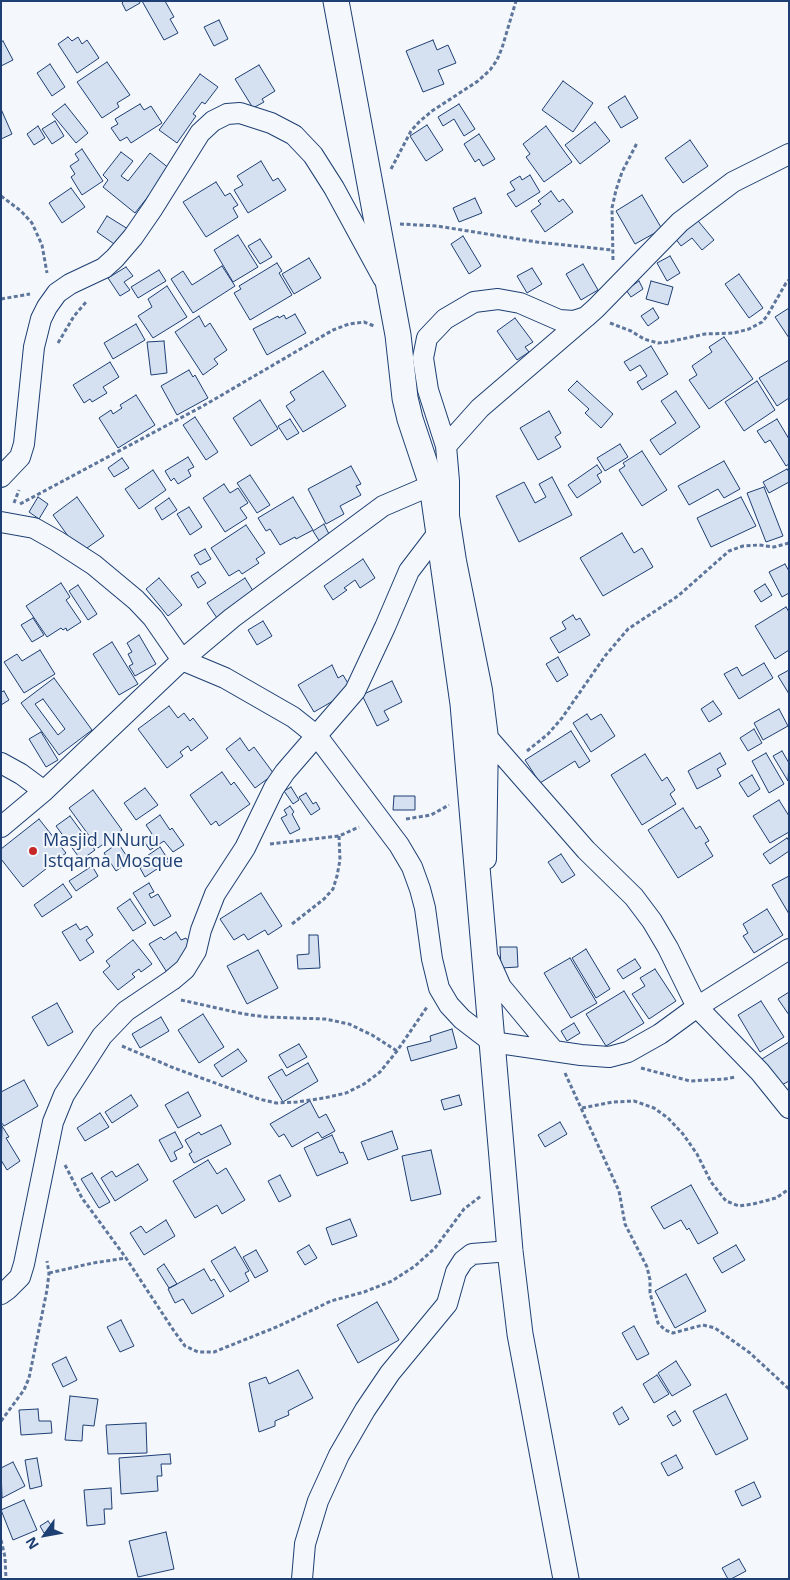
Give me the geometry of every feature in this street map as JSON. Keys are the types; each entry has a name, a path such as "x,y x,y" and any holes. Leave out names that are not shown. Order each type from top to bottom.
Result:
{"street":[{"path":"336,1 398,335 405,398 432,484 463,704 503,1178 520,1334 566,1579"},
{"path":"1,477 20,457 26,431 34,348 49,299 64,288 104,268 115,258 138,230 200,133 213,122 227,114 240,112 271,123 294,135 313,155 334,188 389,288"},
{"path":"446,446 480,408 586,317 680,222 733,182 789,154"},
{"path":"554,1051 501,987 490,963 486,940 485,886 488,738 482,690 456,561 449,516 446,446 428,390 423,358 427,338 445,319 474,302 498,299 520,304 559,320 574,321 586,317"},
{"path":"1,827 44,791 182,660 232,618 383,506 432,484"},
{"path":"7,515 65,546 114,580 153,618 182,660 226,678 293,717 317,736 399,845 412,867 425,908 432,959 440,988 449,1005 462,1019 492,1042 609,1057 628,1052 660,1034 697,1007 789,949"},
{"path":"1,1294 20,1277 53,1122 64,1095 102,1036 126,1012 185,969 196,952 201,930 215,894 245,848 274,788 285,772 355,691 386,627 409,571 438,533"},
{"path":"488,738 586,850 634,896 668,948 697,1007 760,1072 789,1108"},
{"path":"1,763 21,774 44,791"},
{"path":"302,1579 304,1544 318,1501 339,1454 365,1410 390,1373 447,1304 456,1272 463,1261 472,1254 510,1251"}],"path":[{"path":"388,174 411,131 419,122 432,111 478,81 490,70 502,48 516,1"},
{"path":"615,288 612,250 612,208 622,172 637,143"},
{"path":"1,196 11,202 32,223 42,245 49,299 1,299"},
{"path":"380,238 395,224 414,224 466,229 537,242 612,250"},
{"path":"586,317 632,331 644,340 658,342 668,342 705,334 734,333 749,329 762,322 768,316 789,280"},
{"path":"56,348 74,316 90,297"},
{"path":"7,515 203,406 333,330 348,324 364,322 398,335"},
{"path":"510,763 548,734 584,689 605,656 628,629 678,596 729,551 743,546 759,545 774,547 789,543"},
{"path":"245,848 339,836 380,819 408,819 431,815 471,795"},
{"path":"292,924 324,899 333,888 340,860 339,836"},
{"path":"102,1036 174,1068 259,1099 276,1103 324,1098 346,1093 364,1084 380,1072 397,1052 440,988"},
{"path":"153,994 244,1014 266,1017 325,1019 349,1024 372,1035 397,1052"},
{"path":"554,1051 619,1191 625,1224 647,1267 651,1300 658,1323 665,1330 673,1333 702,1325 715,1328 750,1353 789,1389"},
{"path":"609,1057 659,1074 690,1081 725,1079 760,1072"},
{"path":"582,1108 613,1102 634,1101 654,1108 668,1118 682,1134 696,1154 711,1182 726,1201 739,1206 752,1204 776,1198 789,1189"},
{"path":"63,1156 65,1165 82,1198 126,1258 185,1346 198,1352 214,1352 271,1330 331,1301 392,1281 416,1266 435,1248 464,1209 503,1178"},
{"path":"1,1421 24,1390 28,1378 47,1290 49,1273 46,1258"},
{"path":"49,1273 93,1262 126,1258"},
{"path":"1,1540 5,1557 6,1579"}],"building":[{"path":"124,1 139,1 140,3 126,11 122,3"},
{"path":"142,1 165,1 174,17 170,19 178,33 164,40"},
{"path":"219,20 228,39 214,46 204,27"},
{"path":"68,37 72,41 78,37 82,44 87,40 99,58 77,73 58,44"},
{"path":"433,40 437,50 448,45 456,63 438,70 444,84 423,92 406,51"},
{"path":"3,41 13,60 1,66 1,42"},
{"path":"107,62 130,95 117,103 119,107 102,118 77,82"},
{"path":"50,64 65,87 52,96 37,73"},
{"path":"259,65 275,91 262,99 264,102 253,108 235,79"},
{"path":"200,74 218,87 205,104 202,102 193,114 196,116 177,143 159,130"},
{"path":"563,81 593,103 573,132 542,110"},
{"path":"625,96 638,118 621,128 608,107"},
{"path":"65,104 88,133 76,143 52,114"},
{"path":"140,104 144,110 151,106 162,123 131,143 127,137 120,141 111,128 118,124 115,119"},
{"path":"459,104 475,129 464,136 454,119 443,126 438,117"},
{"path":"1,109 12,134 1,139"},
{"path":"55,121 64,136 52,144 42,129"},
{"path":"595,122 610,141 580,164 565,145"},
{"path":"427,125 443,150 426,161 410,136"},
{"path":"38,126 45,138 34,145 27,134"},
{"path":"546,126 572,162 544,182 526,157 530,154 523,144"},
{"path":"479,134 495,159 483,166 479,159 475,162 464,144"},
{"path":"690,140 708,166 683,183 665,158"},
{"path":"82,149 103,181 82,195 71,177 75,174 70,166 79,160 75,154"},
{"path":"121,152 133,161 121,176 128,181 150,153 170,169 135,213 103,187 108,180 103,175"},
{"path":"261,161 273,181 278,178 286,190 248,213 234,190 243,185 237,176"},
{"path":"530,175 540,192 516,207 507,194 515,190 510,182 520,176 522,180"},
{"path":"216,182 225,196 230,193 238,205 233,208 238,217 206,237 183,202"},
{"path":"71,188 85,207 62,223 49,203"},
{"path":"551,191 559,202 563,199 573,212 545,232 531,211 541,204 538,201"},
{"path":"642,195 662,229 635,244 616,211"},
{"path":"475,198 482,213 459,222 453,208"},
{"path":"107,216 128,229 117,246 97,232"},
{"path":"694,216 714,240 702,250 692,238 681,246 672,234"},
{"path":"238,235 258,267 233,282 214,250"},
{"path":"463,236 481,266 469,274 451,244"},
{"path":"260,239 272,257 260,264 248,246"},
{"path":"670,256 680,273 667,281 657,263"},
{"path":"309,258 321,278 294,294 282,274"},
{"path":"277,263 282,271 279,273 292,295 250,320 234,293 241,289 239,286"},
{"path":"583,264 598,290 581,300 566,274"},
{"path":"222,266 235,286 193,313 171,279 183,271 192,285"},
{"path":"126,267 133,276 124,282 130,290 120,296 108,278"},
{"path":"532,268 542,284 527,293 517,276"},
{"path":"159,270 166,281 138,298 131,287"},
{"path":"739,274 763,308 749,318 725,284"},
{"path":"639,281 643,289 631,297 626,290"},
{"path":"651,281 673,287 668,305 646,299"},
{"path":"167,286 187,317 153,338 138,316 152,307 148,299"},
{"path":"653,308 659,318 648,326 641,316"},
{"path":"789,308 789,338 775,317"},
{"path":"295,314 306,333 267,355 253,329 278,316 279,318 284,315 286,319"},
{"path":"199,316 205,327 210,323 227,350 214,359 218,364 203,375 175,332"},
{"path":"515,318 533,342 525,347 529,352 517,360 497,331"},
{"path":"136,324 145,340 113,359 104,343"},
{"path":"724,337 753,379 709,409 689,380 697,375 692,366 712,352 709,347"},
{"path":"164,341 167,373 151,375 147,342"},
{"path":"651,346 668,374 642,390 637,382 647,376 640,365 630,371 624,362"},
{"path":"789,360 789,398 777,406 759,378"},
{"path":"110,362 119,377 103,387 107,393 92,402 90,399 84,403 73,385"},
{"path":"189,370 193,377 195,375 208,398 177,415 161,386"},
{"path":"323,371 346,406 303,432 286,406 295,400 290,392"},
{"path":"577,381 613,414 601,428 585,413 589,409 568,390"},
{"path":"757,381 775,410 744,431 725,402"},
{"path":"676,391 700,427 660,455 650,440 676,423 661,401"},
{"path":"136,395 155,425 118,448 99,418 111,410 113,414 122,408 120,405"},
{"path":"260,400 278,429 251,446 233,418"},
{"path":"549,411 561,433 555,437 561,447 538,460 520,428"},
{"path":"195,417 218,452 206,460 183,425"},
{"path":"290,419 299,433 287,440 278,426"},
{"path":"777,419 789,439 789,464 786,466 770,440 765,443 757,431"},
{"path":"620,444 628,457 605,471 597,458"},
{"path":"642,451 667,490 642,506 619,470 625,466 623,463"},
{"path":"188,457 194,467 188,470 191,476 178,484 174,478 171,481 165,471"},
{"path":"122,458 129,468 114,477 108,468"},
{"path":"724,461 740,489 724,498 718,489 689,505 678,486"},
{"path":"597,465 602,472 597,475 601,482 577,498 568,485"},
{"path":"351,466 361,484 356,486 361,495 340,506 344,514 326,524 308,489"},
{"path":"787,469 789,472 789,482 769,493 763,482"},
{"path":"153,470 166,490 139,509 125,489"},
{"path":"250,475 270,505 257,513 237,483"},
{"path":"552,477 572,515 519,542 496,496 524,482 535,503 546,497 539,484"},
{"path":"224,484 230,493 238,488 248,503 240,508 247,518 225,532 203,498"},
{"path":"764,487 783,536 766,542 747,493"},
{"path":"38,497 48,504 39,519 29,512"},
{"path":"77,497 104,536 80,553 53,515"},
{"path":"293,497 313,530 280,545 270,529 266,531 258,518"},
{"path":"741,497 756,526 711,547 697,518"},
{"path":"169,498 177,510 162,520 155,508"},
{"path":"189,507 202,527 190,535 177,514"},
{"path":"324,524 330,536 320,542 313,531"},
{"path":"246,525 265,553 256,559 259,563 242,574 239,570 229,576 211,548"},
{"path":"622,533 634,553 642,548 653,567 603,596 580,558"},
{"path":"205,549 211,559 200,565 194,555"},
{"path":"363,559 375,578 360,588 355,580 344,588 347,590 333,600 324,586"},
{"path":"785,564 789,571 789,593 782,597 769,572"},
{"path":"198,572 206,583 198,588 191,576"},
{"path":"159,578 182,605 168,616 146,589"},
{"path":"245,578 255,594 217,618 207,603"},
{"path":"61,583 70,597 66,600 81,622 67,631 66,628 63,630 61,628 47,637 26,606"},
{"path":"765,584 772,595 761,602 754,591"},
{"path":"78,585 97,614 88,620 69,591"},
{"path":"786,607 789,612 789,650 775,659 755,626"},
{"path":"573,615 576,620 580,618 590,635 559,653 550,638 566,629 562,622"},
{"path":"33,618 44,635 32,642 21,625"},
{"path":"263,621 272,636 257,645 248,630"},
{"path":"139,635 156,664 135,676 129,666 133,664 128,654 132,652 127,643"},
{"path":"112,642 138,684 119,695 93,654"},
{"path":"40,650 55,674 24,693 4,662 17,654 22,661"},
{"path":"558,657 568,675 557,682 546,664"},
{"path":"764,663 773,678 739,699 724,674 737,667 742,676"},
{"path":"332,665 338,678 343,675 352,690 314,712 298,685"},
{"path":"789,670 789,694 778,676"},
{"path":"54,678 92,730 59,755 21,703","holes":["43,699 65,729 58,735 35,704"]},
{"path":"392,681 402,702 384,711 389,720 377,726 362,695"},
{"path":"4,691 9,700 1,705 1,692"},
{"path":"713,701 722,714 709,722 701,709"},
{"path":"169,706 178,718 184,713 190,721 193,718 208,738 191,751 188,746 180,752 183,756 167,768 138,729"},
{"path":"779,709 788,726 763,740 754,723"},
{"path":"587,714 591,720 601,714 615,736 591,752 573,723"},
{"path":"754,729 762,743 748,751 740,738"},
{"path":"571,731 590,761 579,768 575,761 540,783 525,760"},
{"path":"41,732 58,760 46,767 29,739"},
{"path":"240,738 249,751 254,747 274,774 255,788 226,749"},
{"path":"782,751 789,763 788,781 773,756"},
{"path":"720,753 726,764 717,769 721,776 697,789 688,771"},
{"path":"766,753 784,784 769,793 752,761"},
{"path":"645,754 662,781 667,777 675,790 670,794 676,804 642,825 611,775"},
{"path":"222,772 231,785 234,782 250,804 219,826 216,821 211,825 190,795"},
{"path":"752,775 760,789 748,797 739,783"},
{"path":"291,787 299,800 293,804 284,791"},
{"path":"145,788 158,805 136,820 124,803"},
{"path":"93,790 122,830 98,848 69,808"},
{"path":"306,793 313,804 316,802 320,809 311,815 299,797"},
{"path":"394,796 415,796 415,810 393,810"},
{"path":"779,800 789,816 789,832 770,843 753,816"},
{"path":"290,806 300,829 290,834 281,818 287,815 284,810"},
{"path":"683,808 696,829 700,826 709,841 705,843 713,856 678,878 648,830"},
{"path":"160,815 170,830 172,828 184,845 173,852 164,841 150,850 143,840 152,834 146,825"},
{"path":"70,816 95,850 81,860 56,826"},
{"name":"Masjid NNuru Istqama Mosque","path":"39,819 66,853 23,887 1,859 1,849"},
{"path":"787,838 789,841 789,851 770,864 763,854"},
{"path":"118,843 130,861 116,871 104,853"},
{"path":"160,847 169,861 145,877 140,868 151,861 147,856"},
{"path":"561,854 575,875 562,883 548,862"},
{"path":"92,866 98,876 76,891 69,881"},
{"path":"789,876 789,914 772,885"},
{"path":"149,883 154,892 149,894 151,898 158,894 171,916 154,926 133,893"},
{"path":"63,884 72,897 42,917 34,905"},
{"path":"261,893 282,926 268,935 265,930 248,940 244,934 234,940 220,919"},
{"path":"130,899 146,923 133,931 117,908"},
{"path":"767,909 783,935 754,953 743,936 748,933 743,924"},
{"path":"76,924 80,930 87,926 93,935 86,940 94,952 80,961 62,932"},
{"path":"176,932 181,940 186,938 194,951 168,974 149,944 161,937 164,940"},
{"path":"309,935 318,935 320,968 298,969 297,955 309,954"},
{"path":"133,940 152,964 141,972 139,969 132,974 135,977 118,990 103,972 110,966 106,961"},
{"path":"500,947 517,947 518,967 501,968"},
{"path":"586,949 610,989 596,998 572,958"},
{"path":"258,950 278,988 247,1004 227,966"},
{"path":"570,958 597,1003 571,1018 544,973"},
{"path":"635,959 641,968 623,979 617,970"},
{"path":"655,969 676,1001 649,1019 632,994 645,986 640,978"},
{"path":"624,991 644,1023 606,1046 586,1014"},
{"path":"789,992 789,1015 778,999"},
{"path":"761,1001 784,1037 760,1052 738,1015"},
{"path":"57,1003 73,1032 48,1046 32,1017"},
{"path":"203,1014 224,1047 199,1063 178,1030"},
{"path":"161,1017 169,1031 140,1048 132,1034"},
{"path":"574,1023 580,1033 567,1041 561,1031"},
{"path":"452,1029 457,1048 411,1061 407,1047 431,1041 430,1036"},
{"path":"789,1042 789,1081 780,1086 762,1059"},
{"path":"299,1044 307,1057 287,1068 279,1055"},
{"path":"238,1049 247,1061 222,1077 214,1065"},
{"path":"308,1063 318,1081 283,1102 268,1077 282,1069 286,1076"},
{"path":"24,1080 38,1106 4,1126 1,1122 1,1092"},
{"path":"188,1092 201,1116 178,1128 165,1105"},
{"path":"131,1095 138,1106 112,1123 105,1112"},
{"path":"459,1095 462,1105 444,1110 441,1100"},
{"path":"310,1101 319,1118 326,1114 335,1131 322,1138 318,1132 292,1147 284,1134 279,1137 270,1124"},
{"path":"100,1113 109,1127 85,1141 77,1128"},
{"path":"560,1122 567,1134 545,1147 538,1135"},
{"path":"221,1125 231,1144 194,1163 189,1154 192,1152 185,1140 199,1132 201,1135"},
{"path":"2,1126 9,1137 6,1138 20,1161 7,1170 1,1160"},
{"path":"392,1131 398,1149 368,1160 361,1142"},
{"path":"175,1132 183,1147 174,1152 177,1159 171,1162 159,1140"},
{"path":"332,1135 340,1153 343,1152 348,1163 317,1176 304,1148"},
{"path":"431,1150 441,1194 411,1201 402,1156"},
{"path":"208,1160 217,1174 226,1168 245,1200 222,1214 217,1205 195,1218 173,1181"},
{"path":"138,1164 148,1180 115,1201 101,1178 112,1171 116,1177"},
{"path":"92,1173 110,1202 99,1208 81,1179"},
{"path":"280,1175 291,1196 279,1202 268,1181"},
{"path":"691,1185 718,1233 698,1244 689,1228 687,1230 681,1220 664,1229 651,1207"},
{"path":"350,1219 357,1236 332,1245 326,1228"},
{"path":"166,1220 175,1236 144,1255 130,1233 141,1226 146,1233"},
{"path":"309,1245 317,1258 305,1265 297,1252"},
{"path":"736,1245 745,1260 722,1273 713,1258"},
{"path":"235,1247 249,1271 245,1273 249,1281 230,1292 211,1261"},
{"path":"256,1250 268,1271 255,1278 243,1257"},
{"path":"164,1264 177,1284 169,1288 157,1269"},
{"path":"204,1269 211,1281 214,1279 224,1296 192,1314 183,1299 175,1303 168,1289"},
{"path":"686,1274 706,1311 675,1328 655,1291"},
{"path":"377,1302 399,1340 358,1363 337,1325"},
{"path":"121,1320 134,1346 120,1352 107,1327"},
{"path":"634,1326 649,1354 637,1360 622,1333"},
{"path":"66,1357 77,1380 63,1387 52,1364"},
{"path":"676,1361 691,1385 672,1396 658,1373"},
{"path":"298,1370 313,1398 288,1411 289,1415 275,1421 275,1426 259,1432 249,1383 266,1377 269,1384"},
{"path":"657,1375 669,1394 654,1403 643,1384"},
{"path":"726,1394 748,1439 716,1455 693,1411"},
{"path":"70,1396 98,1399 94,1426 83,1425 82,1441 65,1440"},
{"path":"622,1407 629,1419 619,1425 613,1413"},
{"path":"38,1409 39,1421 51,1421 52,1433 21,1435 19,1410"},
{"path":"675,1411 681,1421 673,1426 667,1416"},
{"path":"146,1423 147,1453 108,1454 106,1425"},
{"path":"170,1454 171,1464 161,1464 162,1476 157,1476 158,1491 121,1494 119,1458"},
{"path":"676,1455 683,1468 668,1476 661,1463"},
{"path":"37,1458 42,1486 30,1489 25,1460"},
{"path":"13,1462 25,1486 2,1498 1,1468"},
{"path":"754,1482 761,1497 742,1506 735,1491"},
{"path":"111,1488 112,1509 104,1509 105,1524 87,1526 84,1490"},
{"path":"24,1500 37,1530 13,1540 1,1510"},
{"path":"48,1521 53,1528 44,1533 40,1526"},
{"path":"166,1532 174,1569 138,1577 129,1541"},
{"path":"739,1559 746,1571 728,1579 722,1568"}],"place":[{"name":"Masjid NNuru Istqama Mosque","path":"33,851"}]}
